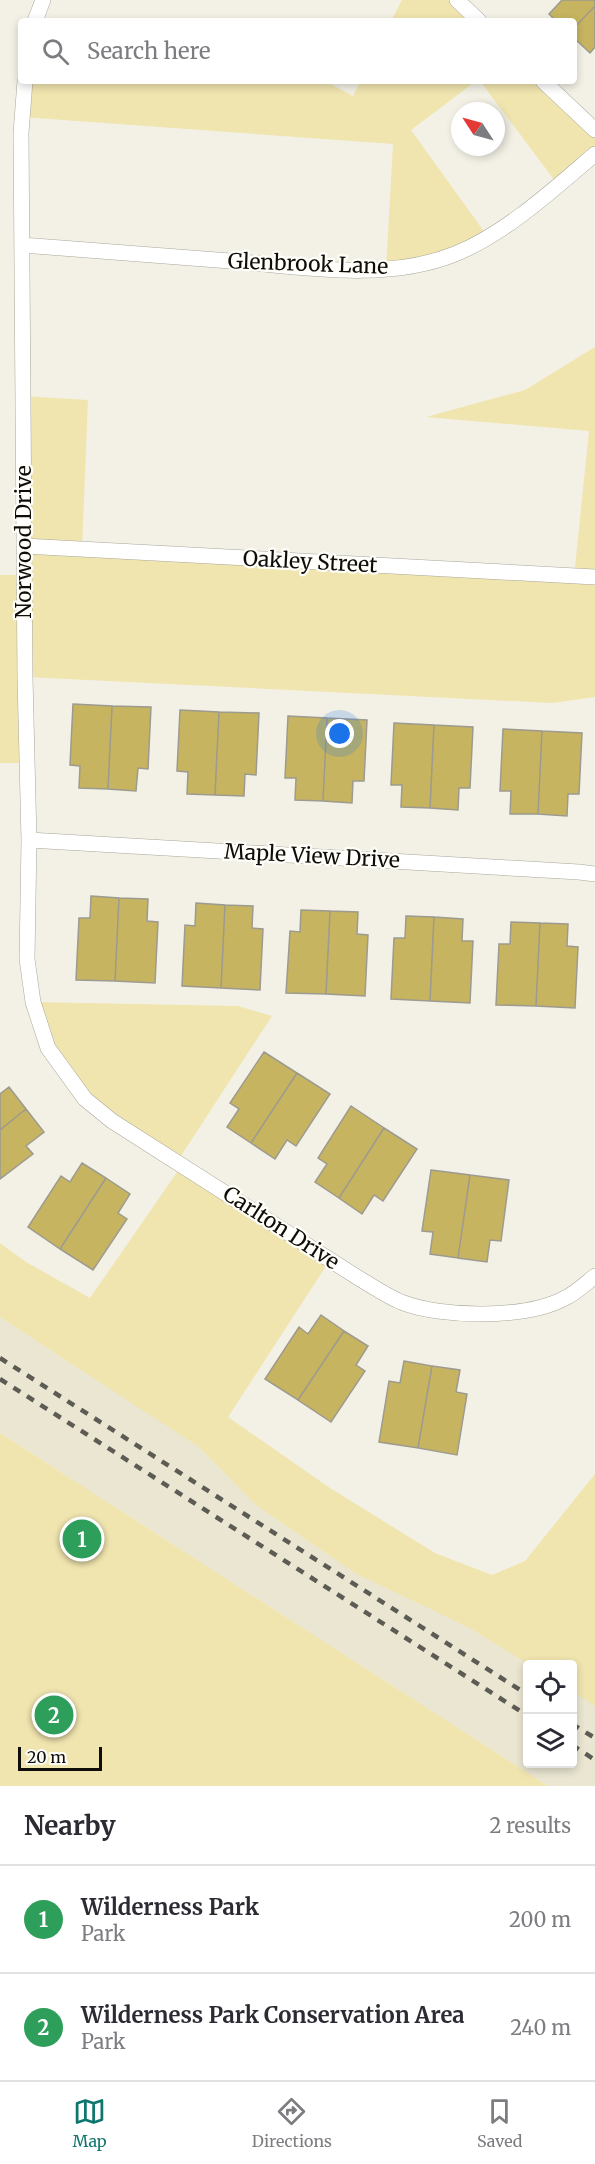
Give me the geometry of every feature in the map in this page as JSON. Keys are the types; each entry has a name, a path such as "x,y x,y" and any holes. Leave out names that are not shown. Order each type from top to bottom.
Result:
{"lane":[{"path":"36,18 43,0"},
{"path":"457,0 476,18"},
{"name":"Norwood Drive","path":"25,84 21,134 29,840 27,959 33,1002"},
{"path":"546,84 595,130"},
{"name":"Glenbrook Lane","path":"22,244 322,268 377,270 406,267 432,262 480,243 558,185 595,154"},
{"name":"Oakley Street","path":"24,546 595,577"},
{"name":"Maple View Drive","path":"29,840 595,874"},
{"name":"Carlton Drive","path":"33,1002 48,1048 85,1098 121,1126 360,1280 402,1302 441,1312 489,1314 529,1310 565,1298 595,1276"}],"shaded area":[{"path":"402,0 457,0 476,18 393,18"},
{"path":"25,84 331,84 353,96 359,84 472,84 411,130 488,237 386,269 393,144 22,117"},
{"path":"482,84 546,84 595,130 595,154 558,185 505,114 505,102 496,102"},
{"path":"595,347 595,697 552,703 26,677 27,763 0,763 0,575 24,575 23,396 88,400 82,548 574,577 589,431 426,417 525,390"},
{"path":"33,1002 238,1006 272,1016 177,1162 112,1121 67,1076"},
{"path":"182,1165 330,1260 228,1417 330,1488 435,1553 492,1575 525,1561 595,1474 595,1706 577,1695 577,1660 523,1661 470,1628 355,1573 256,1505 199,1447 0,1317 0,1243 26,1262 90,1298"},
{"path":"0,1304 555,1660 523,1660 523,1768 577,1768 577,1675 595,1686 595,1786 548,1786 0,1433"},
{"path":"0,1433 548,1786 0,1786"}],"building":[{"path":"562,0 595,0 595,6 577,25 577,18 553,18 549,14"},
{"path":"595,6 595,47 590,53 577,41 577,25"},
{"path":"73,704 112,706 108,789 79,788 80,766 70,765"},
{"path":"112,706 151,707 148,769 138,768 136,791 108,789"},
{"path":"180,710 219,712 215,795 187,794 188,772 177,771"},
{"path":"219,712 259,713 256,775 245,774 244,796 215,795"},
{"path":"288,716 327,718 323,801 295,800 296,778 285,778"},
{"path":"327,718 367,720 364,781 353,781 352,803 323,801"},
{"path":"394,723 434,725 430,808 401,807 402,785 391,785"},
{"path":"434,725 473,727 470,788 459,788 458,810 430,808"},
{"path":"503,729 542,731 538,814 510,814 511,791 500,791"},
{"path":"542,731 582,733 579,794 568,794 567,816 538,814"},
{"path":"91,896 119,898 115,981 76,980 79,918 90,918"},
{"path":"119,898 148,899 147,921 158,922 155,983 115,981"},
{"path":"196,903 225,905 221,988 182,986 185,925 195,926"},
{"path":"225,905 253,906 252,928 263,929 260,990 221,988"},
{"path":"301,910 330,911 326,994 286,993 290,931 300,932"},
{"path":"330,911 358,912 357,934 368,935 365,996 326,994"},
{"path":"406,916 434,917 430,1001 391,999 394,938 405,938"},
{"path":"434,917 463,919 462,941 473,941 470,1003 430,1001"},
{"path":"511,922 540,923 536,1006 496,1005 499,944 510,944"},
{"path":"540,923 568,924 567,946 578,947 575,1008 536,1006"},
{"path":"264,1052 297,1073 251,1143 227,1127 239,1109 230,1103"},
{"path":"297,1073 330,1094 296,1146 287,1140 275,1159 251,1143"},
{"path":"9,1087 26,1109 0,1130 0,1094"},
{"path":"351,1106 384,1128 339,1198 315,1182 327,1164 318,1158"},
{"path":"26,1109 44,1132 26,1146 33,1154 0,1179 0,1130"},
{"path":"384,1128 417,1149 383,1201 374,1195 362,1214 339,1198"},
{"path":"82,1163 106,1178 60,1249 28,1227 61,1176 70,1182"},
{"path":"431,1170 470,1175 458,1258 430,1254 433,1232 422,1231"},
{"path":"470,1175 509,1180 501,1241 490,1240 487,1262 458,1258"},
{"path":"106,1178 130,1194 118,1213 127,1219 93,1270 60,1249"},
{"path":"321,1315 344,1331 298,1400 265,1379 299,1327 308,1334"},
{"path":"344,1331 368,1346 356,1365 365,1371 331,1422 298,1400"},
{"path":"404,1361 432,1366 418,1448 379,1442 389,1381 400,1383"},
{"path":"432,1366 460,1370 456,1392 467,1394 457,1455 418,1448"}],"railway":[{"path":"0,1358 523,1692"},
{"path":"0,1379 525,1714"},
{"path":"577,1727 595,1738"},
{"path":"577,1748 595,1760"}],"place":[{"name":"Wilderness Park","path":"82,1539"},
{"name":"Wilderness Park Conservation Area","path":"54,1715"}]}
